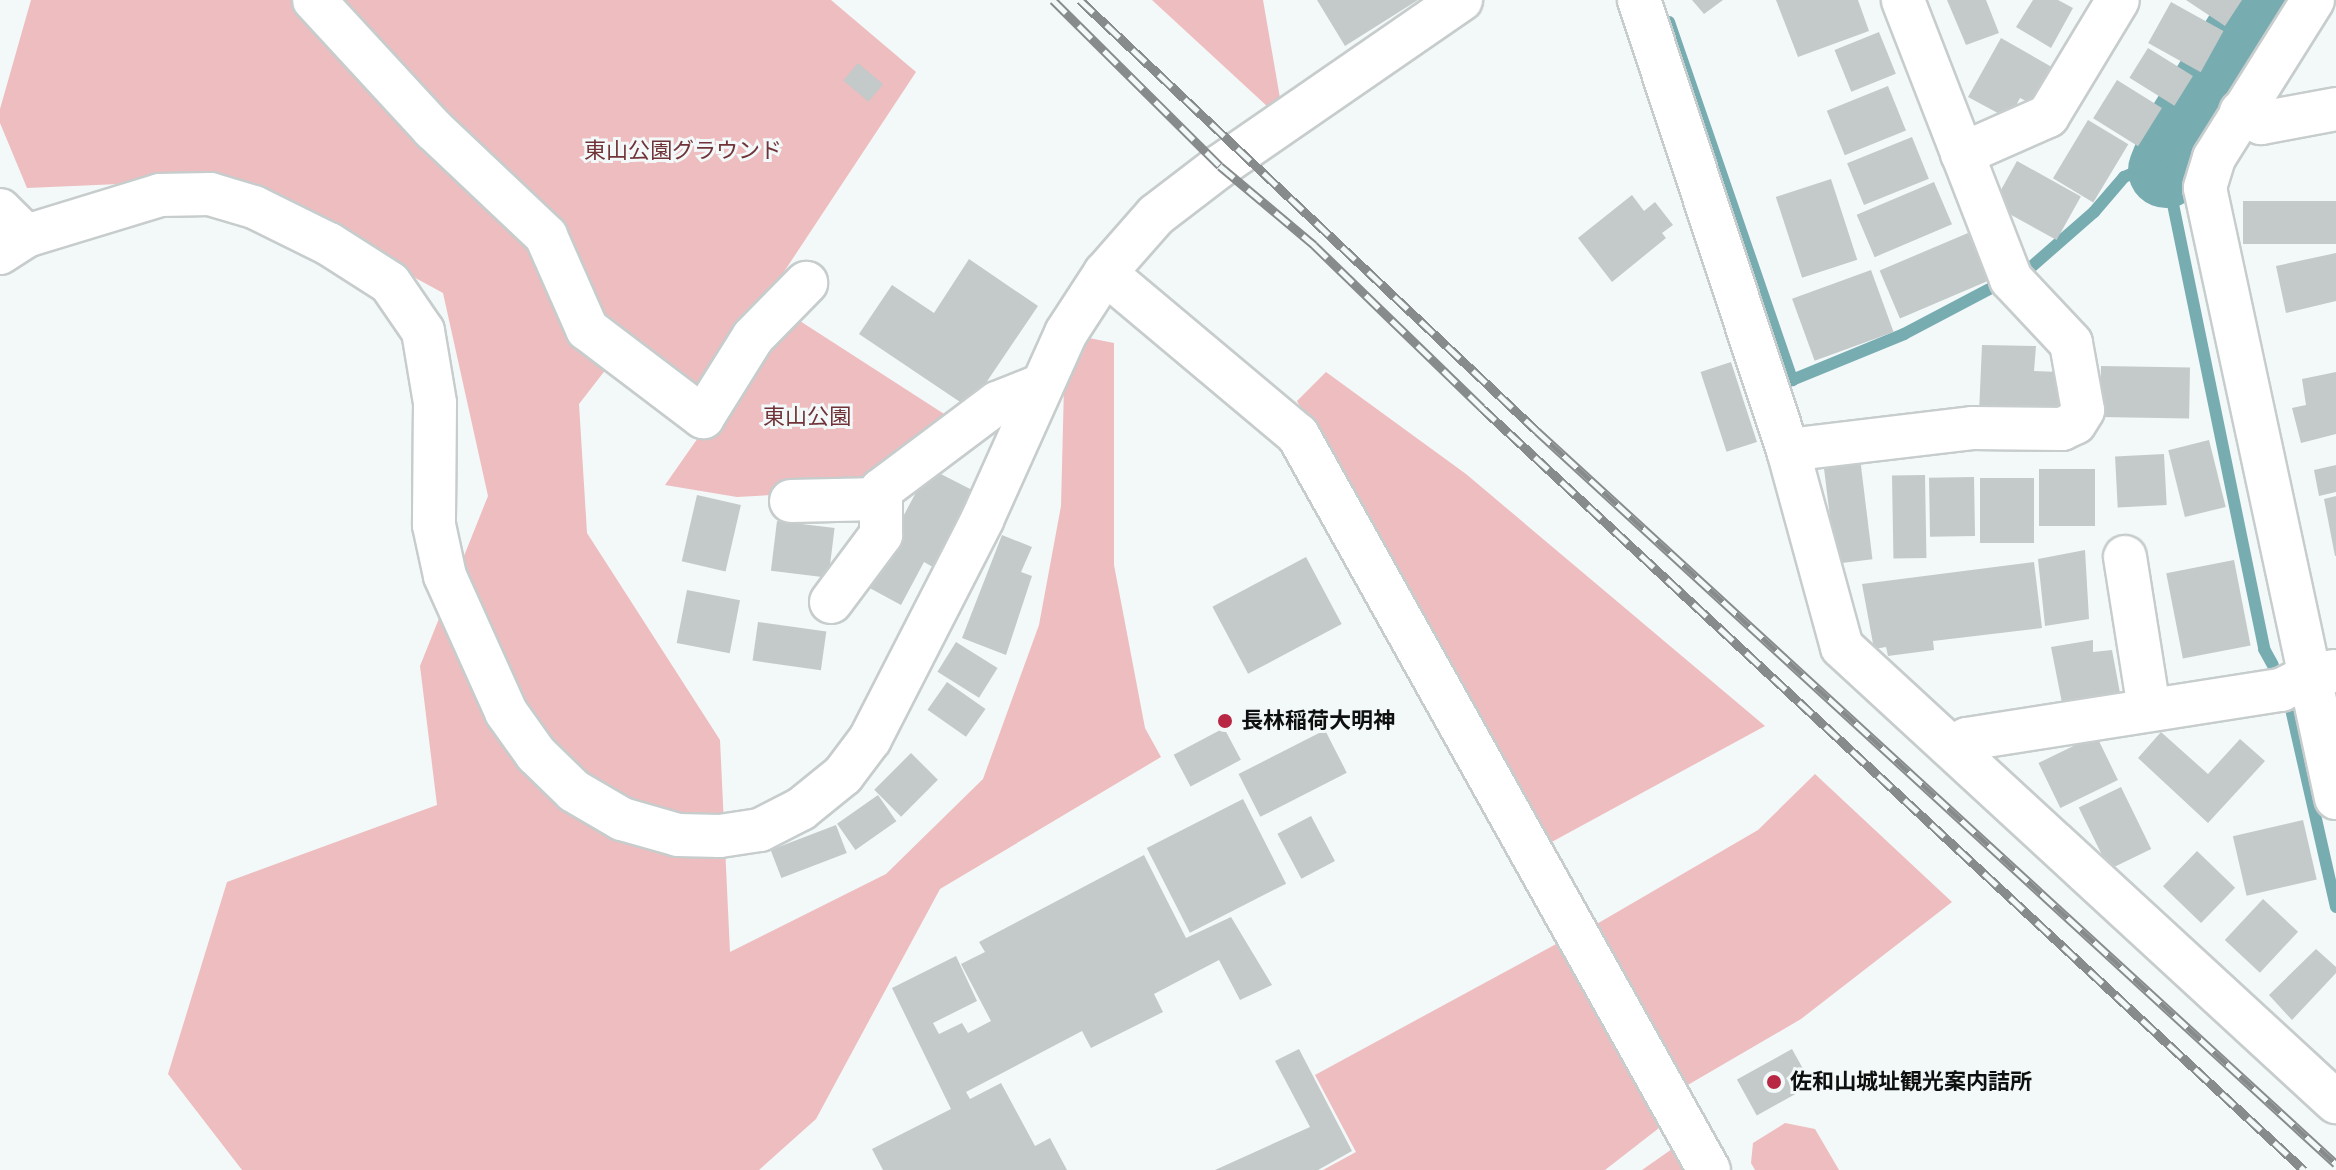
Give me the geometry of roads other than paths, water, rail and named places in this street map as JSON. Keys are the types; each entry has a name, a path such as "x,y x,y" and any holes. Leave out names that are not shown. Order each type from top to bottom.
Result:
{"street":[{"path":"314,0 433,129 546,236 587,329 703,417 753,337 806,283"},
{"path":"9,233 160,195 210,194 254,207 317,238 390,283 423,331 435,403 434,525 445,576 506,712 536,754 574,791 622,819 678,835 720,836 760,830 801,809 843,775 870,739 914,660 1066,333 1105,273 1167,207 1461,0"},
{"path":"1640,0 1788,450 1842,647 2336,1102"},
{"path":"1788,450 1972,428 2062,429 2075,423 2083,410 2071,343 2011,279 1903,0"},
{"path":"1962,154 2048,116 2118,0"},
{"path":"2313,0 2214,158 2205,188 2322,674 2336,798"},
{"path":"2241,112 2261,123 2336,109"},
{"path":"1105,273 1298,435 1709,1170"},
{"path":"831,602 881,535 881,490 997,403 1042,385"},
{"path":"791,501 880,499"},
{"path":"2125,557 2149,708"},
{"path":"1955,750 1967,739 2149,708 2281,690 2322,674"}],"waterway":[{"path":"2166,170 2182,130 2264,0"},
{"path":"1669,22 1792,380 1904,334 1995,286"},
{"path":"2030,268 2094,212 2124,177 2145,168 2166,170 2264,649 2273,665"},
{"path":"2291,709 2336,907"}],"railway":[{"path":"1053,0 1220,166 1314,245 1482,408 2304,1170"},
{"path":"1080,0 1537,431 2336,1164"}],"place":[{"name":"長林稲荷大明神","path":"1225,721"},
{"name":"佐和山城址観光案内詰所","path":"1774,1082"}],"park label":[{"name":"東山公園グラウンド","path":"683,151"},
{"name":"東山公園","path":"807,417"}]}
